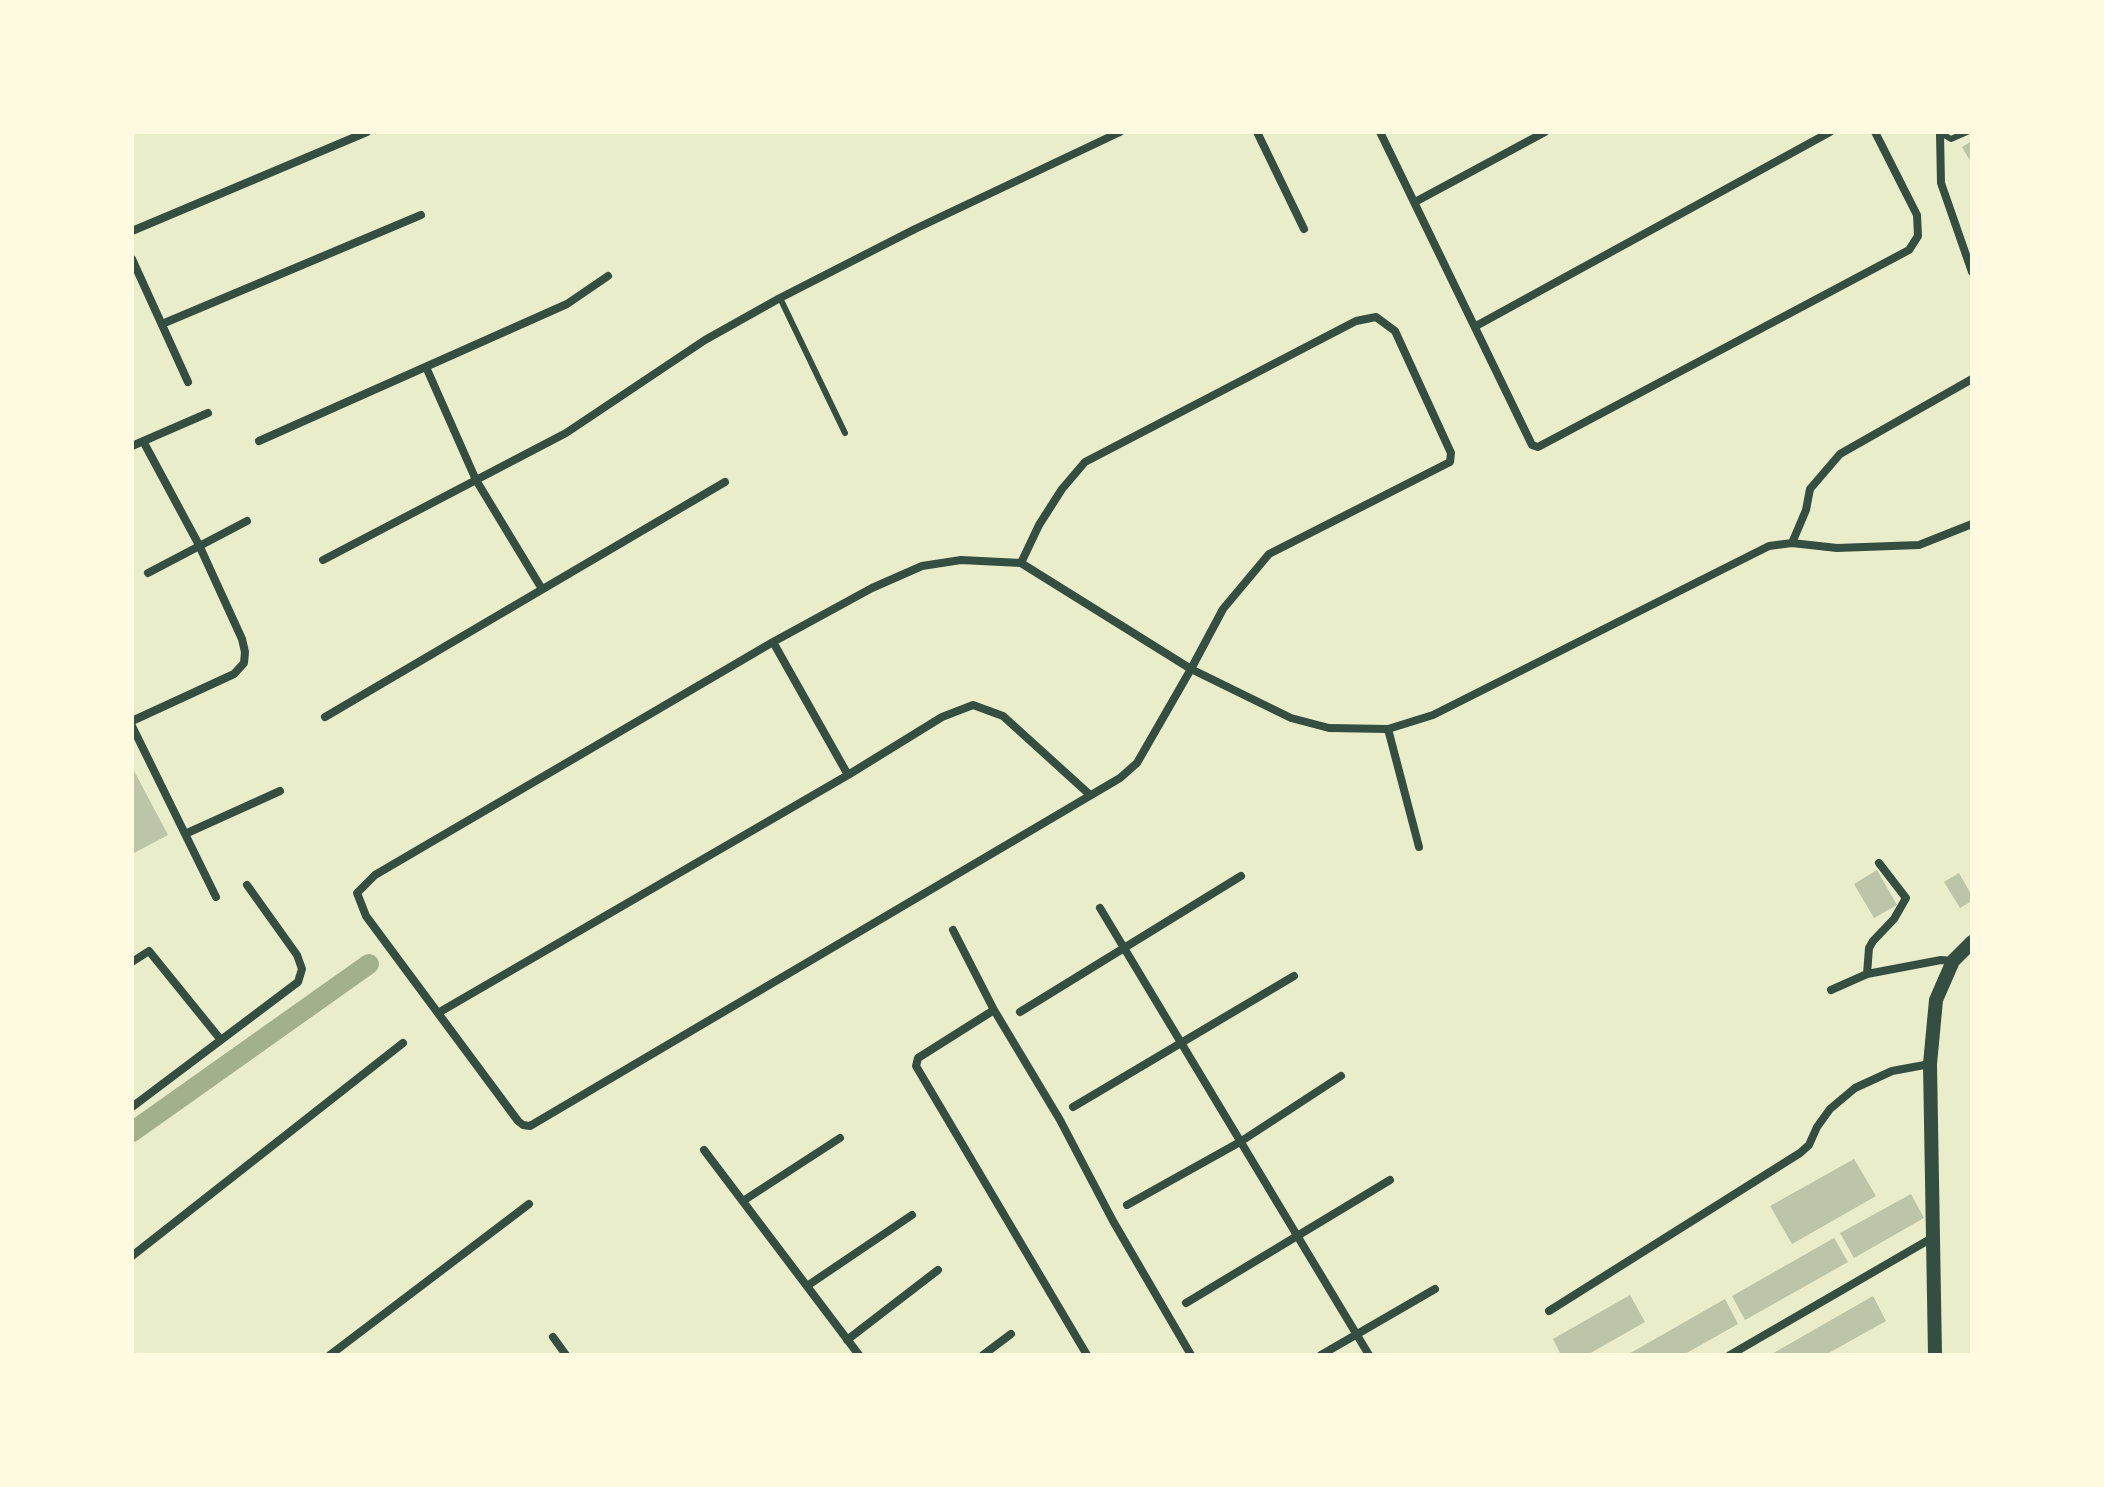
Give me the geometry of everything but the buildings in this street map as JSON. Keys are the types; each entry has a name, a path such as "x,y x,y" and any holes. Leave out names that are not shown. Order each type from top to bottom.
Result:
{"street":[{"path":"132,231 367,132"},
{"path":"323,560 566,433 705,340 780,298 915,229 1120,132"},
{"path":"1257,132 1304,229"},
{"path":"1380,132 1532,445 1538,447 1909,250 1918,236 1917,215 1875,132"},
{"path":"1415,202 1545,132"},
{"path":"1476,326 1830,132"},
{"path":"1940,133 1941,183 1972,272"},
{"path":"162,324 421,215"},
{"path":"132,259 188,382"},
{"path":"259,441 567,304 608,276"},
{"path":"1021,563 1039,525 1062,489 1085,462 1356,321 1376,317 1395,331 1451,453 1451,460 1269,554 1223,609 1191,669 1137,763 1120,778 530,1126 518,1121 366,916 357,893 375,875 773,642 872,588 922,566 961,560 1021,563 1191,669 1291,718 1329,728 1388,729 1433,715 1769,546 1792,543 1837,548 1919,545 1972,524"},
{"path":"426,367 476,480 542,589"},
{"path":"1792,543 1806,510 1810,489 1840,454 1972,379"},
{"path":"132,446 208,413"},
{"path":"143,441 199,545 242,639 244,663 234,674 132,724 216,897"},
{"path":"325,717 725,482"},
{"path":"148,573 247,521"},
{"path":"773,642 848,775"},
{"path":"438,1013 848,775 942,717 973,705 1003,716 1089,794"},
{"path":"1388,729 1419,847"},
{"path":"185,834 280,791"},
{"path":"1867,974 1869,948 1894,919 1906,898 1879,863"},
{"path":"1020,1012 1241,876"},
{"path":"132,1107 298,982 302,969 297,955 247,885"},
{"path":"1100,908 1369,1355"},
{"path":"953,930 994,1010 1060,1120 1120,1234 1191,1355"},
{"path":"1935,1355 1930,1064 1936,1000 1953,961 1972,942"},
{"path":"132,962 149,951 221,1040"},
{"path":"1831,990 1867,974 1941,960 1953,961"},
{"path":"1073,1107 1294,976"},
{"path":"994,1010 918,1058 916,1066 1087,1355"},
{"path":"135,1253 403,1043"},
{"path":"1549,1311 1800,1153 1809,1145 1830,1109 1855,1088 1892,1071 1930,1064"},
{"path":"1127,1205 1240,1142 1341,1076"},
{"path":"743,1201 840,1138"},
{"path":"704,1150 859,1355"},
{"path":"1186,1303 1390,1180"},
{"path":"330,1355 529,1204"},
{"path":"807,1286 912,1215"},
{"path":"1730,1355 1932,1238"},
{"path":"847,1340 938,1270"},
{"path":"1321,1355 1435,1289"},
{"path":"983,1355 1011,1334"},
{"path":"553,1337 566,1355"}],"lane":[{"path":"1940,133 1951,139 1967,132"},
{"path":"780,298 845,433"},
{"path":"132,1241 135,1253"}],"waterway":[{"path":"132,1132 369,964"}]}
